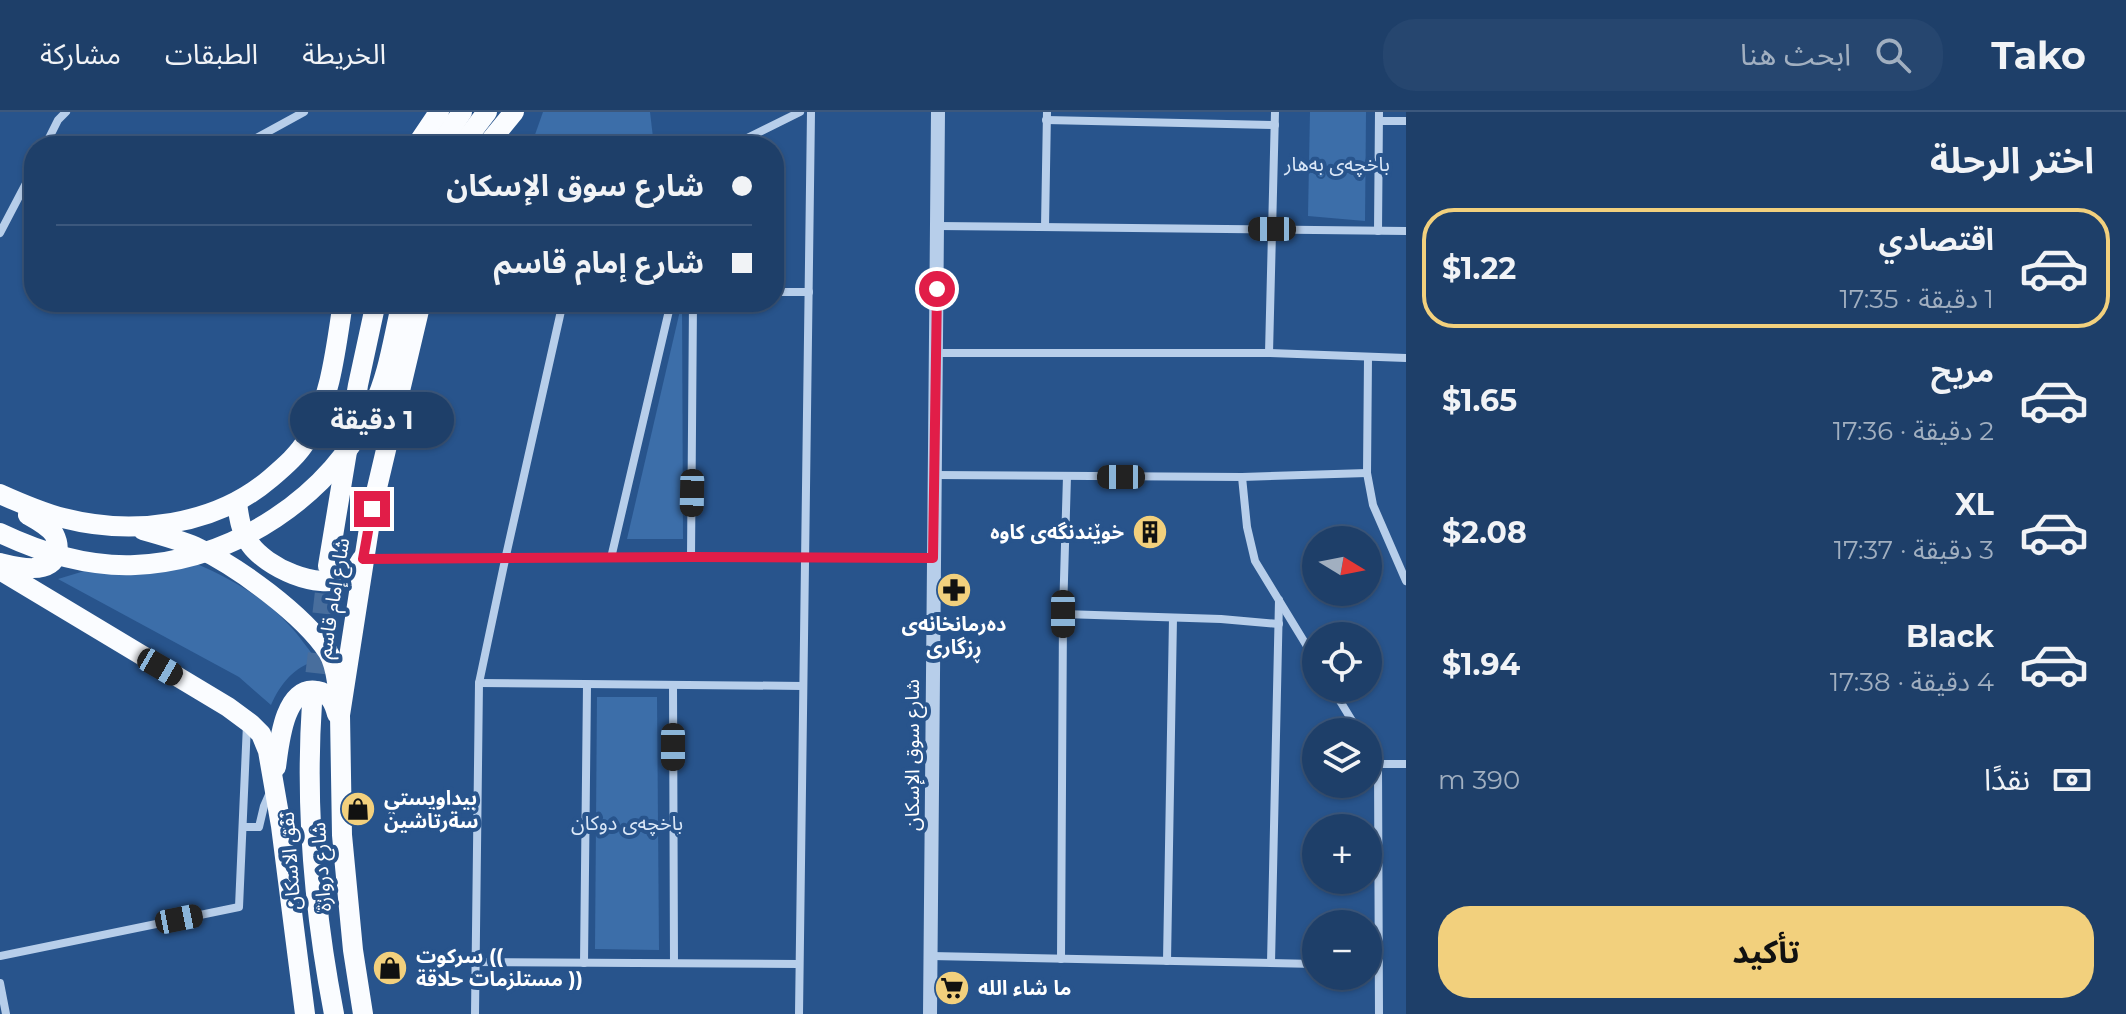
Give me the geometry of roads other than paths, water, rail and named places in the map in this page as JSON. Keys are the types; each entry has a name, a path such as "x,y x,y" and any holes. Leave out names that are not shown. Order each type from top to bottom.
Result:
{"main road":[{"path":"423,136 439,112"},
{"path":"446,136 462,112"},
{"path":"469,136 487,112"},
{"path":"494,136 514,112"},
{"path":"0,494 63,518 127,526 188,520 237,503 285,466 309,437 328,385 341,312"},
{"path":"328,566 358,385 374,312"},
{"path":"0,533 63,557 136,565 210,550 266,524 296,504 319,483 361,428 384,379 400,312"},
{"name":"شارع إمام قاسم","path":"340,715 363,559 382,461 419,312"},
{"path":"0,494 50,530 58,550 53,560 40,567 24,569 0,563"},
{"path":"237,503 240,522 249,544 265,560 282,570 310,579 336,580 353,572 363,559"},
{"path":"127,526 167,536 206,552 291,613 321,643 332,660 337,677 340,715"},
{"path":"0,570 228,707 254,728 268,751 281,826 305,1014"},
{"path":"273,786 285,720 292,705 303,693 319,691 332,700 337,715 339,750"},
{"name":"نفق الاسكان","path":"312,703 309,774 311,847 334,1014"},
{"name":"شارع دروازة","path":"340,715 346,894 363,1014"}],"street":[{"path":"51,112 58,120"},
{"path":"50,136 66,112"},
{"path":"260,136 304,112"},
{"path":"751,136 800,112"},
{"path":"799,1014 811,112"},
{"name":"شارع سوق الإسكان","path":"930,1014 938,112"},
{"path":"1269,353 1275,112"},
{"path":"1045,227 1046,116 1275,125"},
{"path":"1378,231 1379,117 1406,121"},
{"path":"0,233 24,188"},
{"path":"0,211 9,217"},
{"path":"938,226 1406,231"},
{"path":"784,292 809,292"},
{"path":"475,1014 479,683 561,312"},
{"path":"611,558 669,312"},
{"path":"691,557 693,312"},
{"path":"936,353 1269,353 1406,358"},
{"path":"1368,358 1367,473 1373,505 1406,581"},
{"path":"935,475 1242,477 1367,473"},
{"path":"1061,959 1067,476"},
{"path":"1242,477 1247,527 1255,561 1302,638"},
{"path":"363,559 933,558"},
{"path":"1271,963 1279,600"},
{"path":"1063,614 1279,624"},
{"path":"1167,961 1173,618"},
{"path":"479,683 803,686"},
{"path":"584,963 587,685"},
{"path":"673,685 674,963"},
{"path":"0,956 239,907 243,827 254,728"},
{"path":"1382,764 1406,764"},
{"path":"243,827 259,827 273,786"},
{"path":"1378,798 1379,910"},
{"path":"931,956 1302,964"},
{"path":"476,962 799,964"},
{"path":"0,983 4,1012"},
{"path":"1379,990 1379,1014"}],"tunnel":[{"path":"312,703 328,566"}],"place":[{"name":"خوێندنگەی کاوە","path":"1150,532"},
{"name":"دەرمانخانەی ڕزگاری","path":"954,590"},
{"name":"بيداويستي سةرتاشين","path":"358,809"},
{"name":"سركوت (( مستلزمات حلاقة ))","path":"390,968"},
{"name":"ما شاء الله","path":"952,988"}],"park label":[{"name":"باخچەی بەهار","path":"1337,164"},
{"name":"باخچەی دوکان","path":"627,823"}]}
